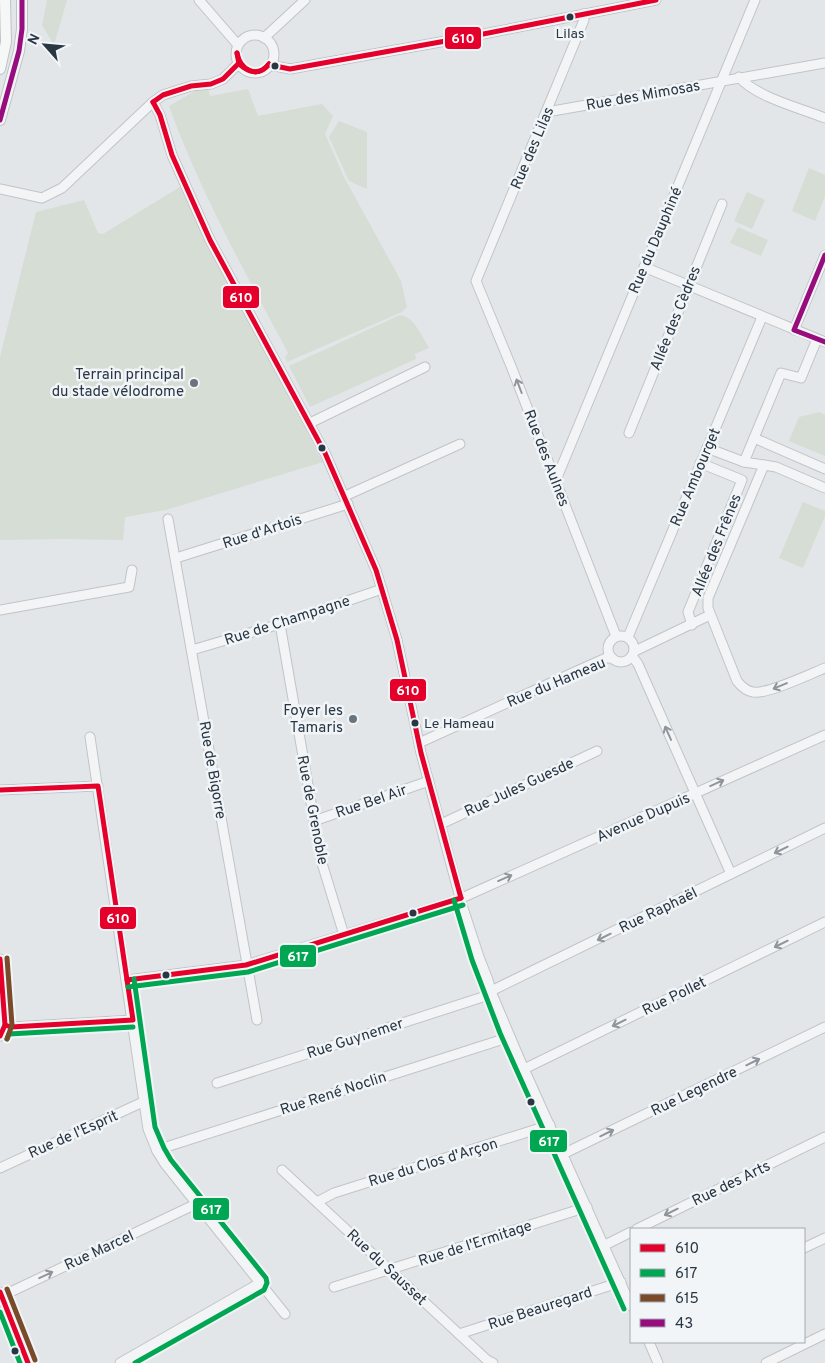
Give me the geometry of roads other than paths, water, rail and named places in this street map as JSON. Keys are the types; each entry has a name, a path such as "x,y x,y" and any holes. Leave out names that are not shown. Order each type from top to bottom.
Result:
{"main road":[{"path":"0,69 6,42 7,19 5,0"},
{"path":"0,120 19,51 22,29 22,0"}],"street":[{"path":"199,0 238,46"},
{"path":"264,38 305,0"},
{"path":"270,65 290,68 468,37 656,0"},
{"name":"Rue du Dauphiné","path":"556,480 721,80 756,0"},
{"name":"Rue des Lilas","path":"476,281 547,112 584,20 584,14"},
{"path":"252,35 264,38 272,47 273,53 270,65 260,72 248,71 236,58 238,46 246,37 252,35"},
{"path":"0,189 42,198 62,188 153,102 168,94 192,86 211,84 223,79 239,63"},
{"name":"Rue des Mimosas","path":"547,112 825,63"},
{"path":"739,77 745,84 758,92 825,118"},
{"path":"153,102 160,115 172,155 210,240 310,423 346,500 382,589 397,640 419,743 460,898 492,993 524,1070 630,1304"},
{"name":"Allée des Cèdres","path":"629,433 722,204"},
{"path":"794,330 820,278 825,255"},
{"path":"644,267 821,341 801,378 781,373 744,462"},
{"name":"Rue des Aulnes","path":"476,281 616,636"},
{"name":"Rue Ambourget","path":"628,637 762,317"},
{"path":"310,423 425,367"},
{"path":"754,438 825,469"},
{"name":"Rue d'Artois","path":"176,558 346,500 460,444"},
{"path":"707,448 744,462 776,467 825,488"},
{"name":"Allée des Frênes","path":"692,625 688,612 742,480 700,463"},
{"path":"764,465 708,598 710,615 737,681 745,689 753,692 767,691 825,668"},
{"name":"Rue de Bigorre","path":"168,519 257,1020"},
{"path":"0,610 129,587 132,570"},
{"name":"Rue de Champagne","path":"192,650 280,624 382,589"},
{"path":"710,615 634,654 622,662 615,661 612,658 609,654 608,646 616,636 628,637 633,643 634,654 638,664 731,874"},
{"name":"Rue de Grenoble","path":"280,624 321,860 344,935"},
{"name":"Rue du Hameau","path":"419,743 606,658 612,658"},
{"name":"Avenue Dupuis","path":"127,980 246,965 460,898 825,735"},
{"path":"90,736 148,1129 157,1151 196,1204 285,1314"},
{"name":"Rue Jules Guesde","path":"441,824 597,751"},
{"name":"Rue Bel Air","path":"314,821 429,781"},
{"path":"0,790 98,786"},
{"name":"Rue Raphaël","path":"492,993 825,828"},
{"name":"Rue Pollet","path":"524,1070 825,922"},
{"path":"0,959 5,1025 0,1036"},
{"name":"Rue Guynemer","path":"218,1083 492,993"},
{"path":"5,1025 11,1027 133,1020"},
{"name":"Rue Legendre","path":"563,1154 825,1027"},
{"name":"Rue René Noclin","path":"157,1151 510,1037"},
{"name":"Rue de l'Esprit","path":"0,1168 145,1101"},
{"name":"Rue du Clos d'Arçon","path":"317,1202 334,1193 550,1125"},
{"name":"Rue des Arts","path":"639,1228 825,1137"},
{"name":"Rue du Sausset","path":"282,1170 487,1360 493,1363"},
{"name":"Rue Marcel","path":"1,1294 196,1204"},
{"name":"Rue de l'Ermitage","path":"334,1288 587,1208"},
{"path":"605,1245 630,1232"},
{"path":"805,1248 825,1238"},
{"name":"Rue Beauregard","path":"459,1334 621,1282"},
{"path":"120,1363 260,1283"},
{"path":"1,1294 28,1363"},
{"path":"766,1363 825,1334"},
{"path":"649,1343 658,1363"},
{"path":"783,1355 790,1363"}],"place":[{"name":"Lilas","path":"570,17"},
{"name":"Terrain principal du stade vélodrome","path":"194,383"},
{"name":"Foyer les Tamaris","path":"353,719"},
{"name":"Le Hameau","path":"415,723"}]}
